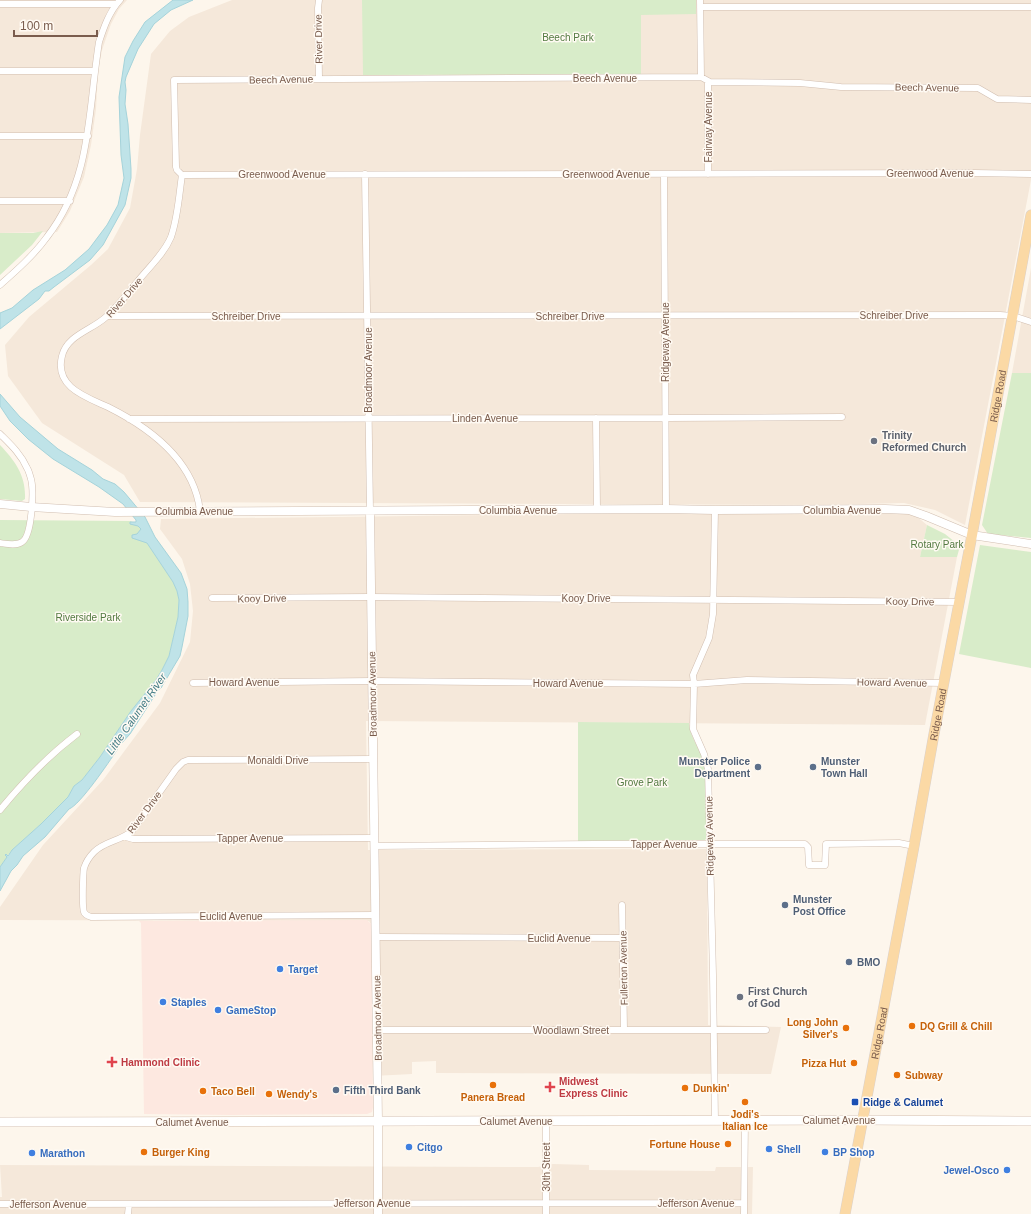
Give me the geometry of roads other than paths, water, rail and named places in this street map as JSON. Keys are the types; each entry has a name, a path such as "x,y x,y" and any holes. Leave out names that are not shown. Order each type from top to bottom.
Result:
{"main road":[{"name":"Ridge Road","path":"845,1214 1031,215"},
{"name":"Calumet Avenue","path":"0,1122 715,1120 1031,1121"}],"street":[{"name":"River Drive","path":"319,0 319,79"},
{"name":"Fairway Avenue","path":"700,0 701,77"},
{"path":"0,4 29,2 118,2"},
{"path":"0,285 27,261 41,246 55,227 70,201 81,170 88,136 99,42 109,15 118,2"},
{"path":"700,7 1031,7"},
{"path":"0,71 95,71"},
{"name":"Beech Avenue","path":"174,80 701,77 710,82 800,83 841,87 978,88 997,99 1031,100"},
{"name":"River Drive","path":"174,80 176,167 182,175 176,217 167,244 108,316 73,339 68,344 62,356 62,370 66,382 74,390 129,419 170,449 179,460 192,482 199,500 200,511"},
{"name":"Fairway Avenue","path":"708,81 708,174"},
{"path":"0,136 88,136"},
{"name":"Broadmoor Avenue","path":"365,174 376,938 378,1214"},
{"name":"Ridgeway Avenue","path":"664,174 666,509"},
{"name":"Greenwood Avenue","path":"182,175 1031,174"},
{"path":"0,201 70,201"},
{"name":"Schreiber Drive","path":"108,316 1000,315 1013,316 1031,322"},
{"name":"Linden Avenue","path":"129,419 842,417"},
{"path":"596,418 597,509"},
{"path":"0,434 22,458 31,480 31,507 27,537 21,543 0,544"},
{"name":"Columbia Avenue","path":"0,504 115,512 885,509 909,510 972,535 1031,544"},
{"name":"Ridgeway Avenue","path":"715,510 713,614 706,648 693,675 693,729 704,754 708,769 715,1120"},
{"name":"Kooy Drive","path":"212,598 371,596 959,602"},
{"name":"Howard Avenue","path":"193,683 372,681 694,684 747,680 943,683"},
{"path":"0,810 42,763 77,734"},
{"name":"Monaldi Drive","path":"183,762 188,760 373,759"},
{"name":"River Drive","path":"88,916 83,911 83,905 84,869 88,860 99,847 126,837 136,826 176,769 183,762"},
{"name":"Tapper Avenue","path":"126,837 133,839 374,842 805,844 808,847 809,865 825,865 826,844 900,843 914,846"},
{"name":"Fullerton Avenue","path":"622,905 624,1030"},
{"name":"Euclid Avenue","path":"88,916 375,915"},
{"name":"Euclid Avenue","path":"376,938 622,938"},
{"name":"Woodlawn Street","path":"377,1030 766,1030"},
{"path":"744,1214 745,1120"},
{"name":"30th Street","path":"546,1121 546,1214"},
{"name":"Jefferson Avenue","path":"0,1204 744,1203"},
{"path":"128,1204 128,1214"}],"water":[{"path":"173,0 193,0 171,10 154,24 138,49 126,77 125,104 128,124 131,178 125,205 103,245 90,260 49,291 45,291 39,299 0,329 0,313 12,308 33,290 65,270 89,249 107,225 118,205 124,178 121,155 119,97 125,57 145,22"},
{"name":"Little Calumet River","path":"0,394 20,417 58,449 92,470 103,479 115,484 124,492 145,517 155,537 181,573 187,589 188,616 180,656 161,688 130,734 119,746 101,773 80,800 69,809 45,837 23,856 11,871 0,891 0,867 7,857 5,855 6,854 8,856 12,850 68,797 74,786 82,780 100,757 131,711 156,680 169,656 178,617 179,600 173,582 147,543 132,538 132,535 137,534 141,529 138,526 130,524 130,522 136,522 136,520 123,504 99,487 53,459 28,439 10,421 0,406"}],"place":[{"name":"Trinity Reformed Church","path":"874,441"},
{"name":"Munster Police Department","path":"758,767"},
{"name":"Munster Town Hall","path":"813,767"},
{"name":"Munster Post Office","path":"785,905"},
{"name":"BMO","path":"849,962"},
{"name":"Target","path":"280,969"},
{"name":"First Church of God","path":"740,997"},
{"name":"Staples","path":"163,1002"},
{"name":"GameStop","path":"218,1010"},
{"name":"DQ Grill & Chill","path":"912,1026"},
{"name":"Long John Silver's","path":"846,1028"},
{"name":"Hammond Clinic","path":"112,1062"},
{"name":"Pizza Hut","path":"854,1063"},
{"name":"Subway","path":"897,1075"},
{"name":"Panera Bread","path":"493,1085"},
{"name":"Midwest Express Clinic","path":"550,1087"},
{"name":"Dunkin'","path":"685,1088"},
{"name":"Fifth Third Bank","path":"336,1090"},
{"name":"Taco Bell","path":"203,1091"},
{"name":"Wendy's","path":"269,1094"},
{"name":"Jodi's Italian Ice","path":"745,1102"},
{"name":"Ridge & Calumet","path":"855,1102"},
{"name":"Fortune House","path":"728,1144"},
{"name":"Citgo","path":"409,1147"},
{"name":"Shell","path":"769,1149"},
{"name":"Burger King","path":"144,1152"},
{"name":"BP Shop","path":"825,1152"},
{"name":"Marathon","path":"32,1153"},
{"name":"Jewel-Osco","path":"1007,1170"}],"park label":[{"name":"Beech Park","path":"568,37"},
{"name":"Rotary Park","path":"937,544"},
{"name":"Riverside Park","path":"88,617"},
{"name":"Grove Park","path":"642,782"}]}
